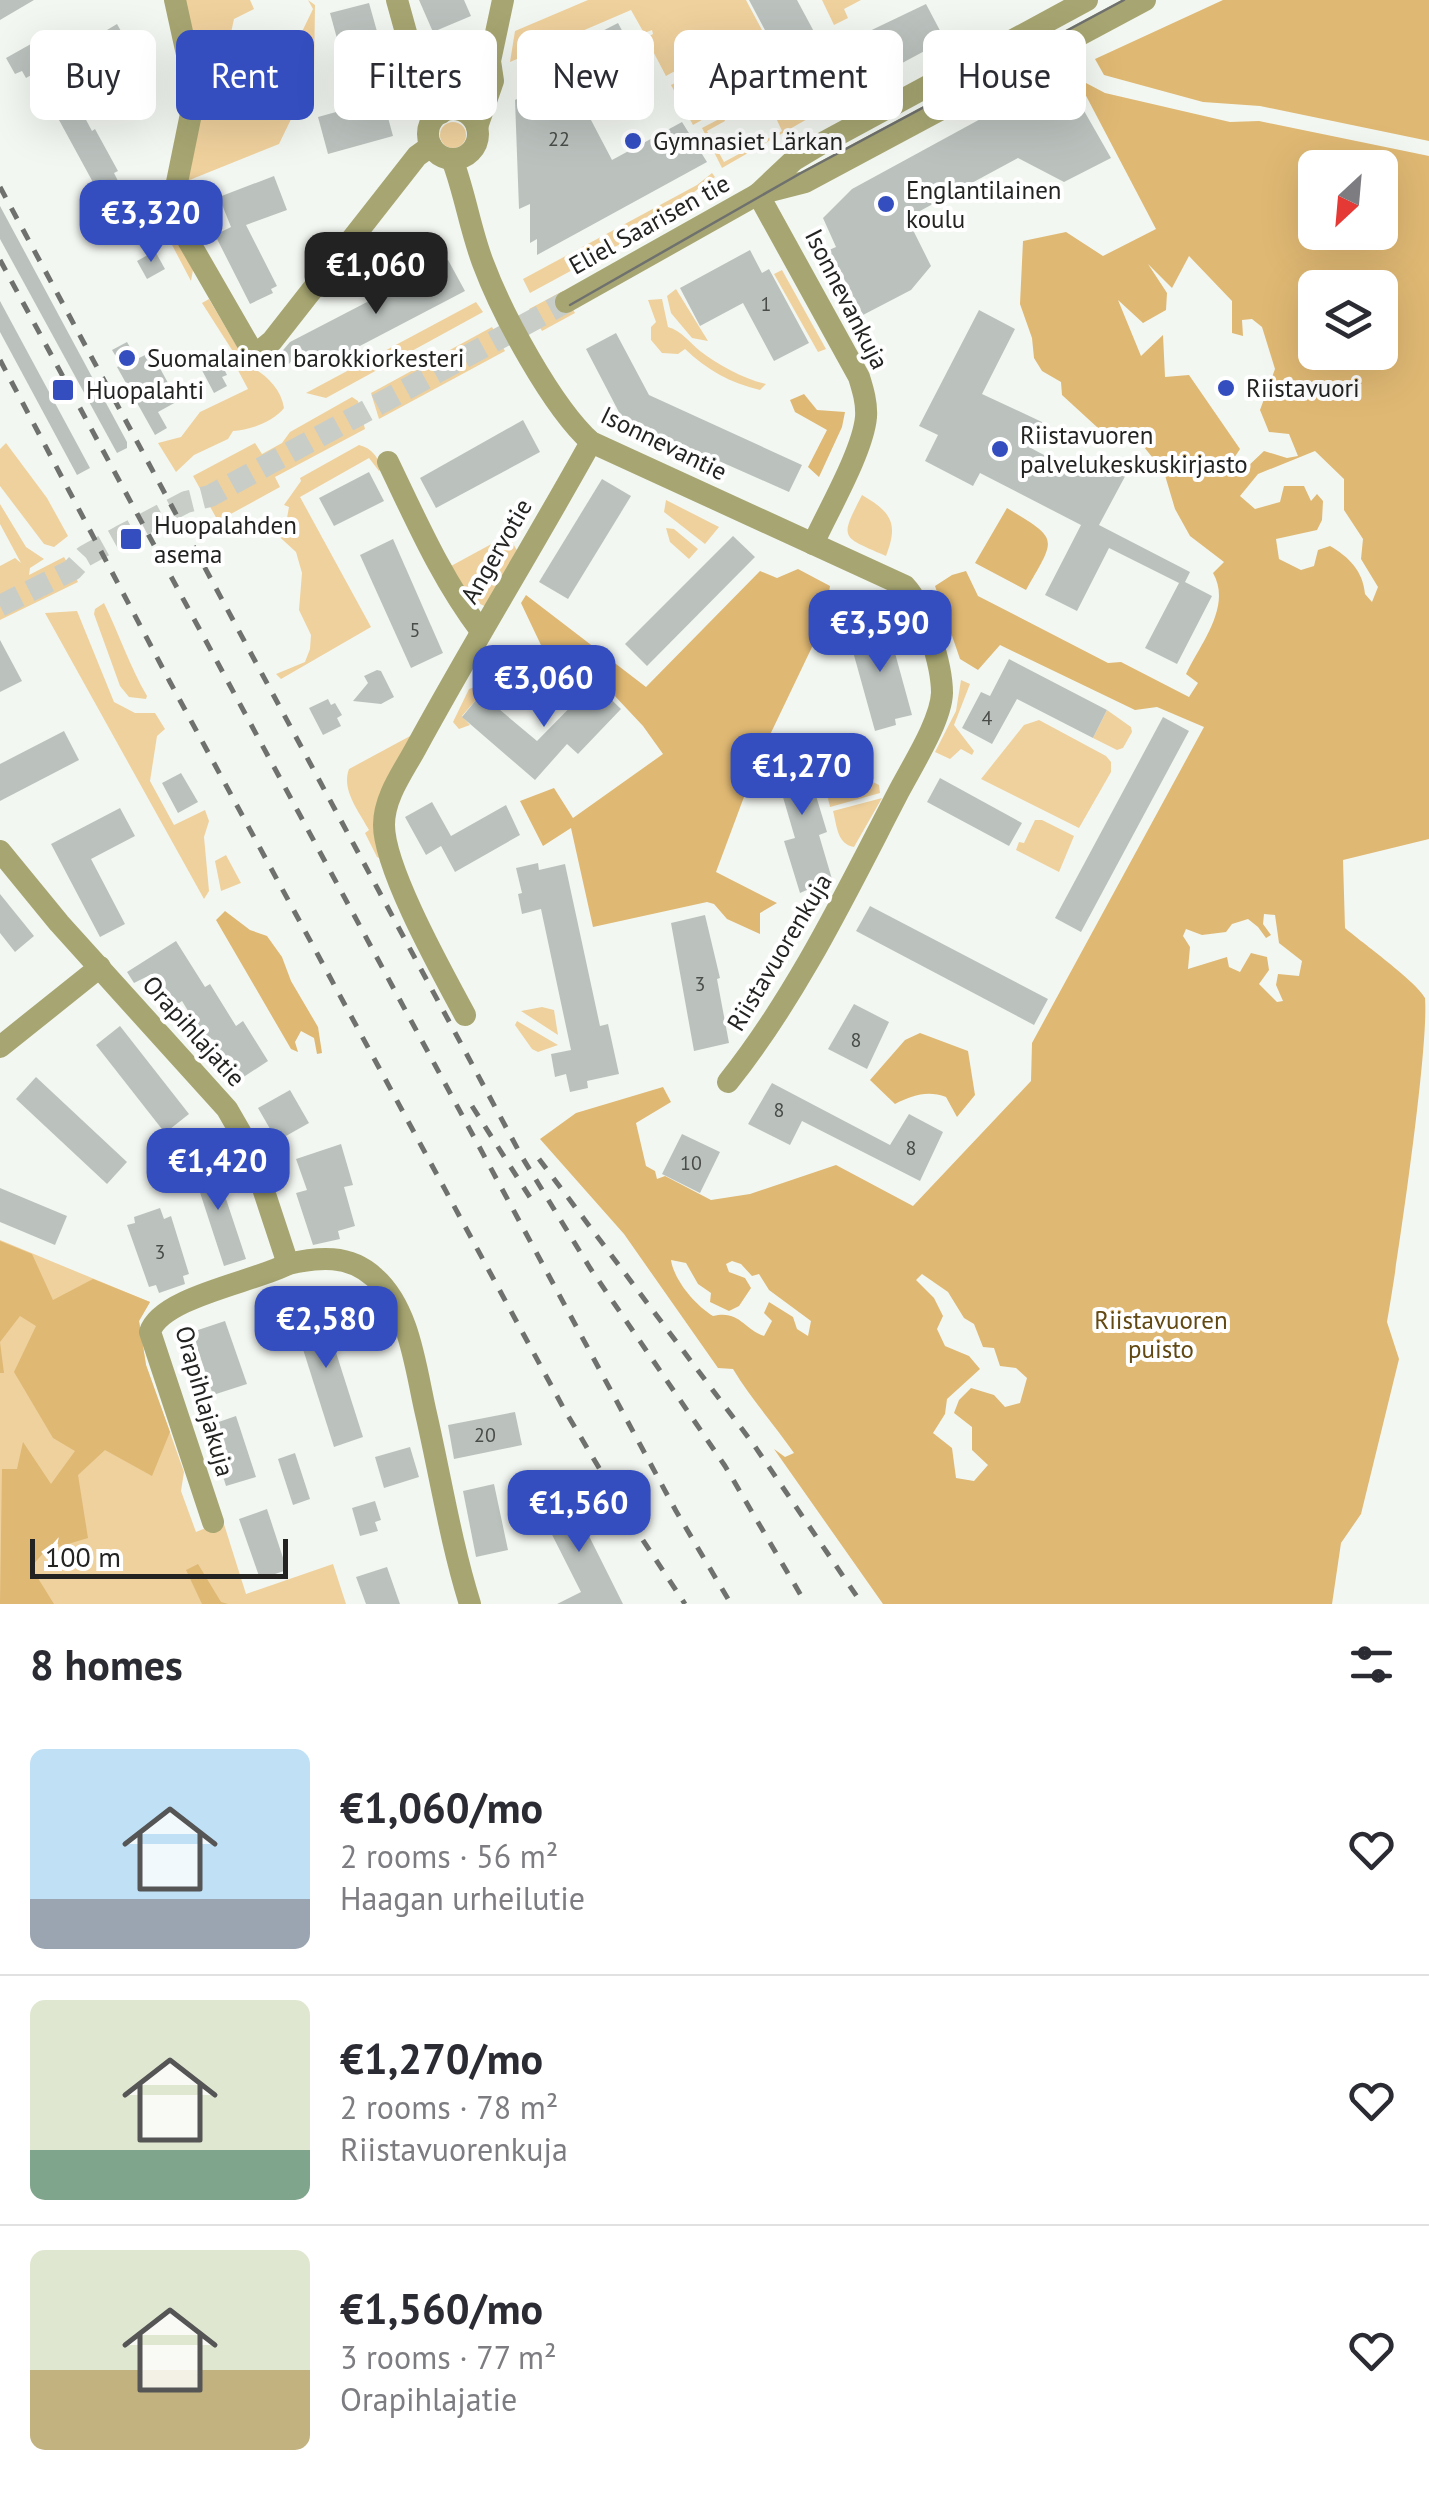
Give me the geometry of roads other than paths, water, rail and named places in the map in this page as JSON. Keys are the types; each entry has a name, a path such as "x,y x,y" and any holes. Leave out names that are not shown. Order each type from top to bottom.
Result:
{"street":[{"path":"175,0 193,104 175,192 177,221 246,346 254,352 272,342 417,156 431,146"},
{"path":"397,0 415,65 462,132"},
{"name":"Isonnevantie","path":"503,0 490,61 492,82 462,132 476,192 471,216 483,264 559,408 591,442 891,580"},
{"name":"Eliel Saarisen tie","path":"566,302 758,194 794,160 812,149 1087,0"},
{"name":"Eliel Saarisen tie","path":"758,194 805,182 1145,0"},
{"path":"431,124 462,132 444,157 431,146 431,124"},
{"name":"Isonnevankuja","path":"758,194 859,377 865,398 866,420 861,439 813,544"},
{"name":"Angervotie","path":"465,1015 392,862 384,826 386,809 397,782 591,442"},
{"path":"388,462 442,570 482,631"},
{"name":"Riistavuorenkuja","path":"728,1082 777,1017 865,860 938,712 942,693 923,611 905,586 891,580"},
{"name":"Orapihlajatie","path":"0,851 227,1109 250,1149 288,1264"},
{"path":"0,1047 100,967"},
{"path":"288,1264 314,1259 344,1260 377,1278 394,1304 416,1366 470,1604"},
{"name":"Orapihlajakuja","path":"213,1522 150,1332 154,1320 165,1310 288,1264"}],"tunnel":[{"path":"0,606 72,570 85,556 121,536 186,502 210,496 566,302"}],"tram line":[{"path":"570,305 801,173 1124,0"}],"railway":[{"path":"0,187 522,1157 590,1268 725,1466 806,1604"},
{"path":"0,260 676,1511 731,1604"},
{"path":"0,360 564,1409 685,1604"},
{"path":"472,1106 531,1199"},
{"path":"539,1159 754,1445 862,1604"}],"place":[{"name":"Gymnasiet Lärkan","path":"633,141"},
{"name":"Englantilainen koulu","path":"886,204"},
{"name":"Suomalainen barokkiorkesteri","path":"127,358"},
{"name":"Riistavuori","path":"1226,388"},
{"name":"Huopalahti","path":"63,390"},
{"name":"Riistavuoren palvelukeskuskirjasto","path":"1000,449"},
{"name":"Huopalahden asema","path":"131,539"}],"park label":[{"name":"Riistavuoren puisto","path":"1161,1334"}]}
